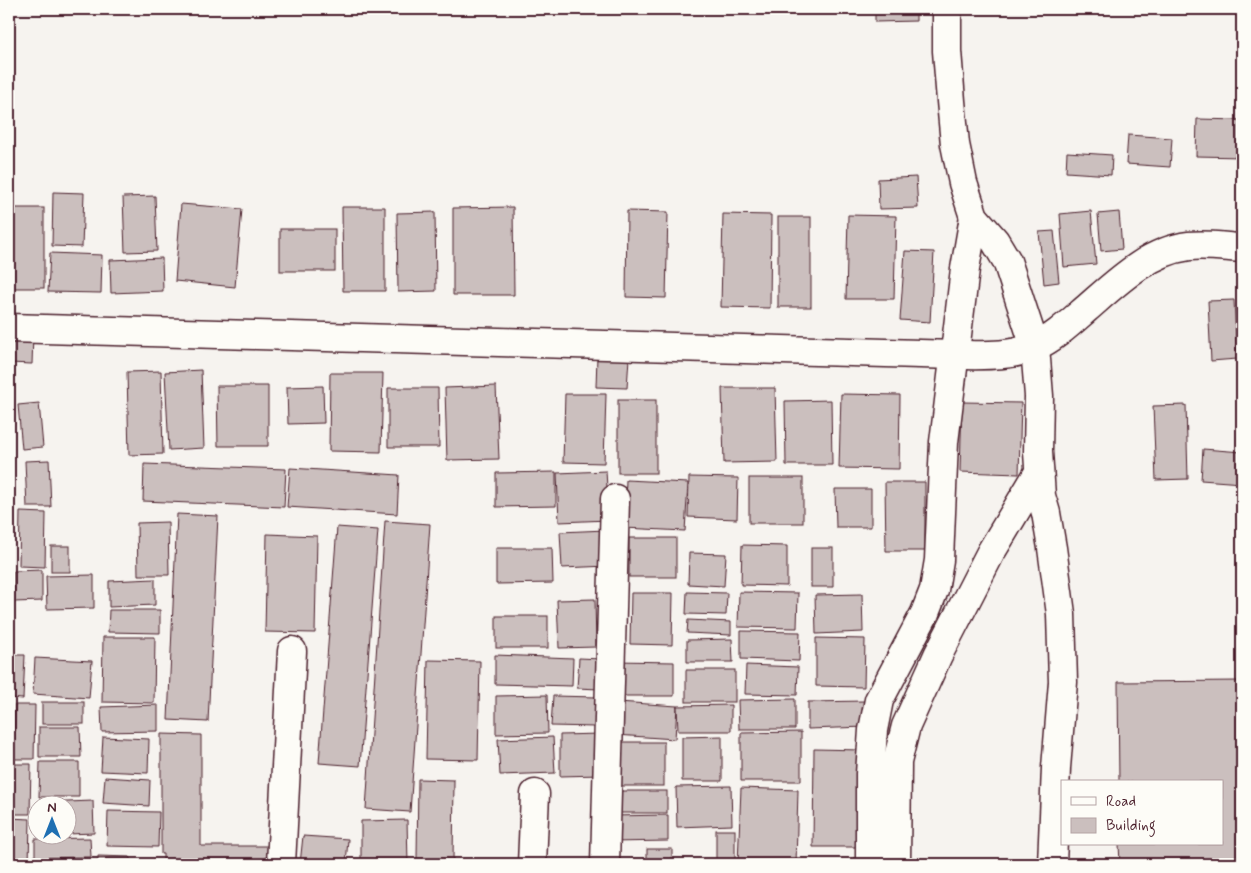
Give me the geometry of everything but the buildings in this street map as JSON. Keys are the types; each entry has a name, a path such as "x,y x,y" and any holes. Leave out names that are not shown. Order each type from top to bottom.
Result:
{"street":[{"path":"947,9 947,51 956,144 963,183 974,217 995,241 1007,260 1035,346 1039,396 1039,472 1061,614 1063,682 1056,768 1052,864"},
{"path":"870,864 870,774 873,730 879,700 925,613 934,590 939,560 944,442 964,269 974,217"},
{"path":"9,328 955,356 1000,354 1035,346 1073,320 1135,268 1155,256 1175,248 1190,246 1242,248"},
{"path":"896,864 897,762 906,726 938,655 991,552 1039,472"},
{"path":"606,864 615,499"},
{"path":"280,864 292,651"},
{"path":"532,864 536,794"}]}
